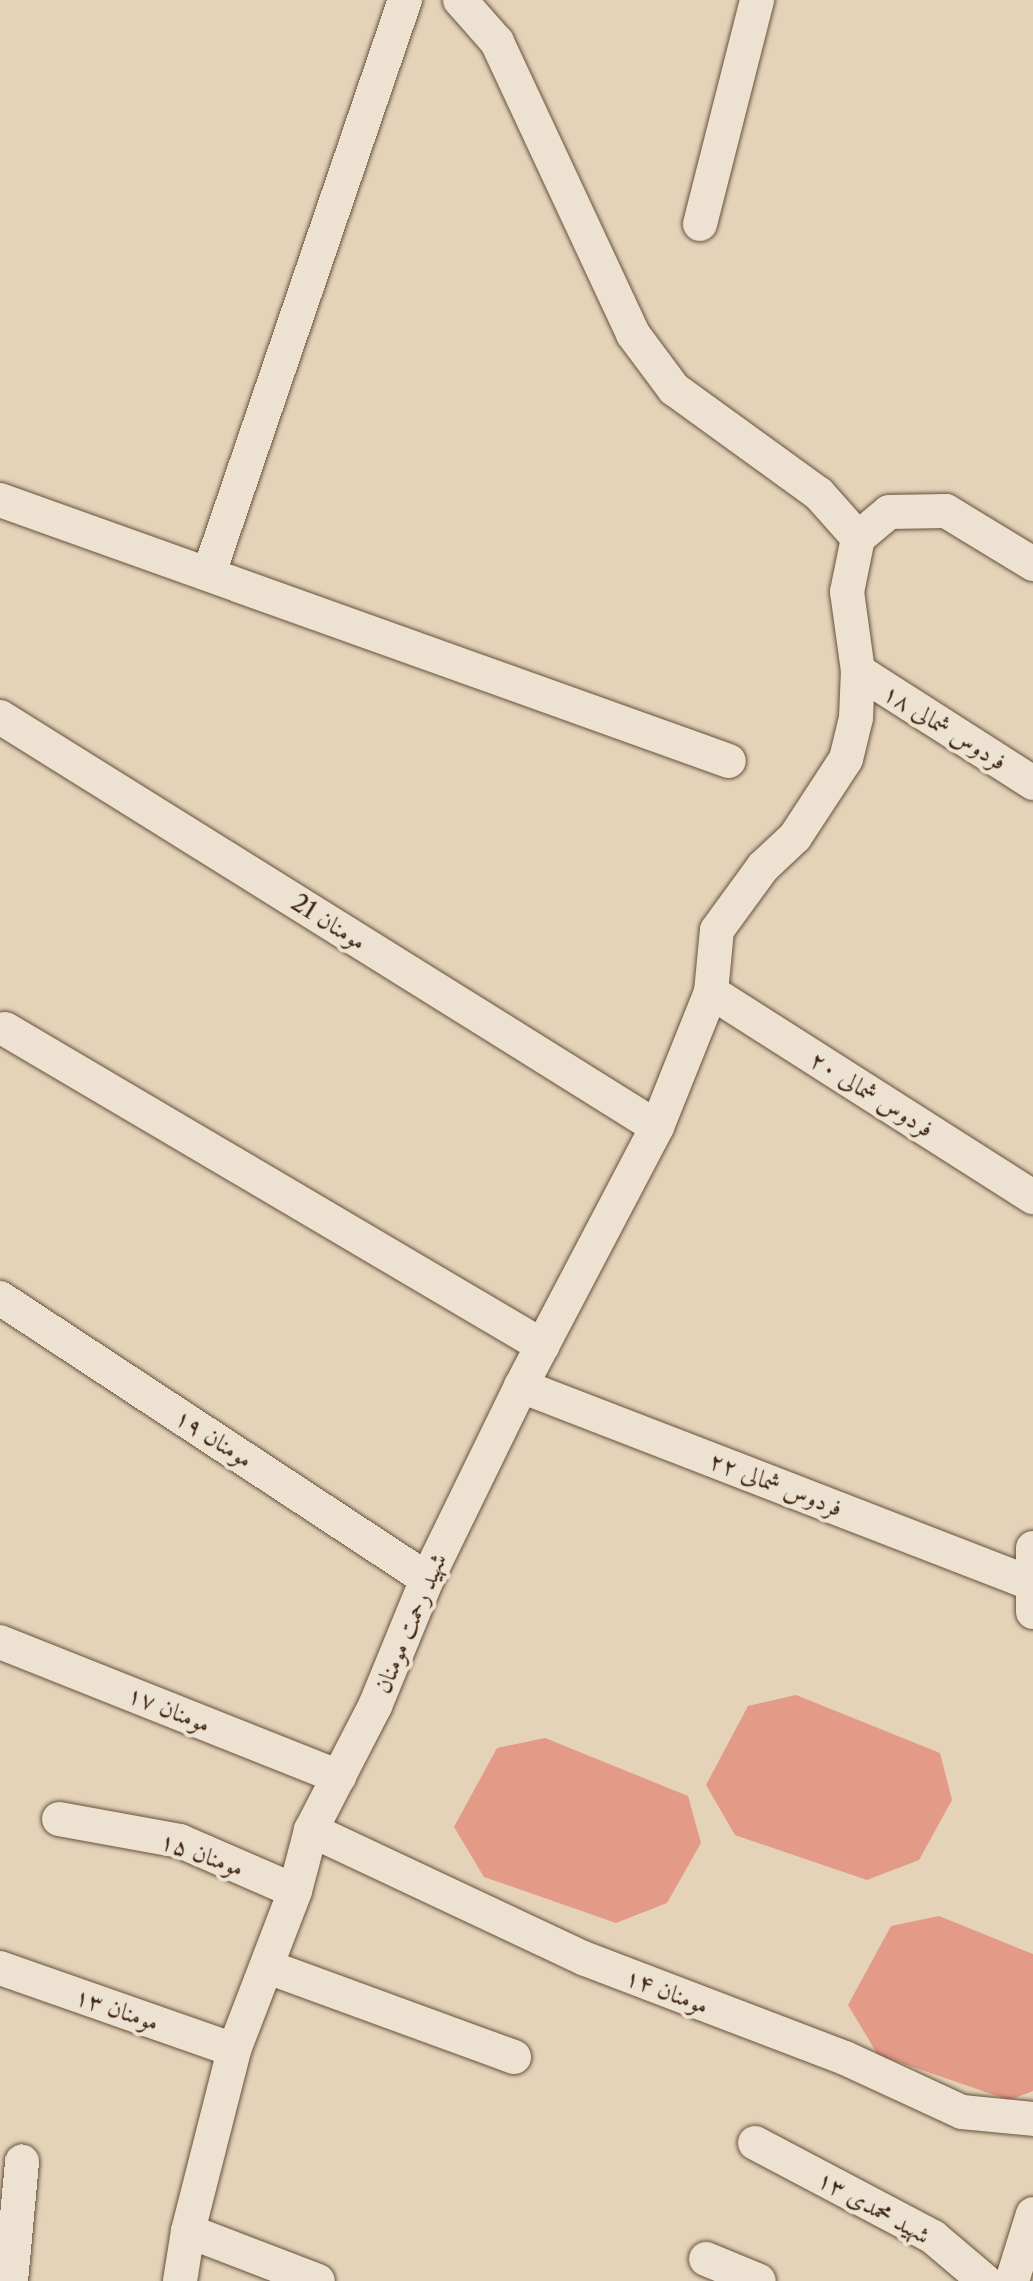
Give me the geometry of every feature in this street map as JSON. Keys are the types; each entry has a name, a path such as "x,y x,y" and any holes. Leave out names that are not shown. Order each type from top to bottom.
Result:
{"street":[{"path":"209,573 405,0"},
{"path":"460,0 497,42 633,334 674,389 819,494 858,538 889,512 946,511 1033,564"},
{"path":"700,224 757,0"},
{"path":"0,500 729,761"},
{"name":"شهید رحمت مومنان","path":"180,2281 188,2231 234,2050 295,1891 311,1830 375,1706 427,1579 521,1386 657,1127 711,992 717,930 763,867 795,837 846,759 856,718 858,671 847,592 858,538"},
{"name":"فردوس شمالی ۱۸","path":"858,671 1033,783"},
{"name":"مومنان 21","path":"0,717 657,1127"},
{"name":"فردوس شمالی ۲۰","path":"711,992 1033,1197"},
{"path":"5,1029 543,1346"},
{"name":"مومنان ۱۹","path":"0,1298 427,1579"},
{"name":"فردوس شمالی ۲۲","path":"521,1386 1032,1598"},
{"path":"1032,1598 1033,1548"},
{"name":"مومنان ۱۷","path":"0,1642 339,1777"},
{"name":"مومنان ۱۵","path":"59,1819 180,1841 295,1891"},
{"name":"مومنان ۱۴","path":"311,1830 583,1958 845,2058 962,2112 1033,2119"},
{"path":"268,1967 514,2057"},
{"name":"مومنان ۱۳","path":"0,1968 234,2050"},
{"name":"۱۳ شهید محمدی","path":"755,2143 933,2237 985,2281"},
{"path":"11,2281 22,2162"},
{"path":"1022,2265 1033,2214"},
{"path":"188,2231 318,2281"},
{"path":"706,2259 759,2281"}],"building":[{"path":"796,1695 940,1753 952,1800 919,1860 867,1880 735,1835 706,1785 748,1706"},
{"path":"545,1738 688,1796 701,1843 667,1903 616,1923 484,1877 454,1827 497,1748"},
{"path":"939,1916 1033,1954 1033,2091 1009,2100 878,2055 848,2005 891,1926"}]}
